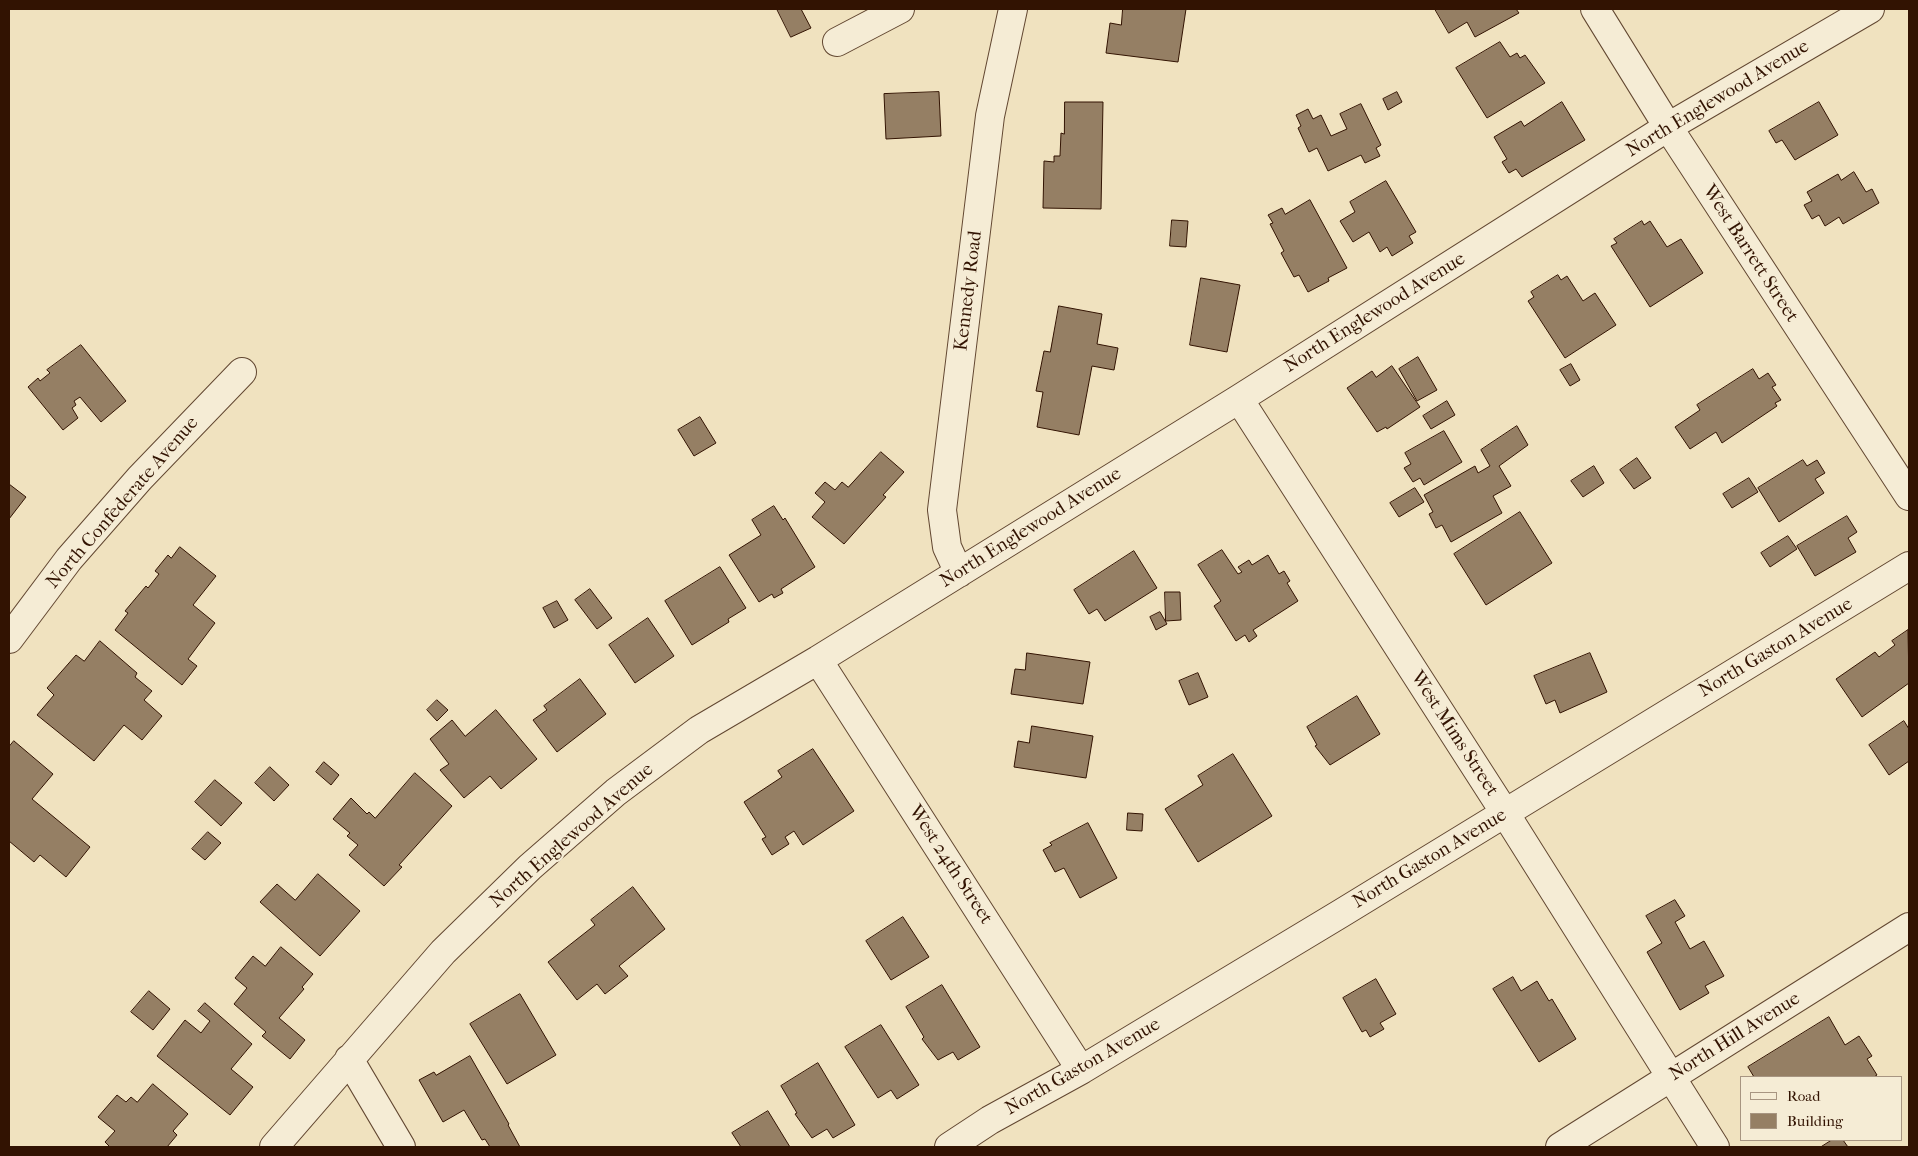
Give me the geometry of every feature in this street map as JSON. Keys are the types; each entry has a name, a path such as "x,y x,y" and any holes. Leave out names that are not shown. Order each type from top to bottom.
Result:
{"street":[{"path":"837,42 900,9"},
{"name":"Kennedy Road","path":"959,573 947,547 942,510 990,116 1013,9"},
{"name":"West Barrett Street","path":"1595,9 1668,127 1909,496"},
{"name":"North Englewood Avenue","path":"274,1147 443,952 530,867 616,792 699,730 818,660 1239,399 1668,127 1870,9"},
{"name":"North Confederate Avenue","path":"9,638 69,559 127,493 242,372"},
{"name":"West Mims Street","path":"1239,399 1505,813 1714,1147"},
{"name":"North Gaston Avenue","path":"948,1147 990,1120 1081,1070 1909,566"},
{"name":"West 24th Street","path":"818,660 1081,1070"},
{"name":"North Hill Avenue","path":"1560,1147 1909,927"},
{"path":"349,1060 401,1147"}],"building":[{"path":"777,9 801,9 811,28 791,37"},
{"path":"1123,9 1186,9 1178,62 1106,53 1110,23 1121,25"},
{"path":"1435,9 1516,9 1519,13 1475,37 1467,22 1449,33"},
{"path":"1500,42 1510,57 1517,53 1520,58 1525,55 1545,83 1487,118 1456,68"},
{"path":"939,92 941,136 886,139 884,94"},
{"path":"1397,92 1402,102 1388,110 1383,99"},
{"path":"1065,102 1103,102 1101,209 1043,208 1044,161 1054,162 1054,156 1060,156 1061,133 1064,134"},
{"path":"1562,102 1585,140 1522,177 1516,169 1509,173 1502,162 1507,159 1494,137 1521,121 1524,126"},
{"path":"1819,102 1838,135 1795,160 1782,140 1776,143 1769,131"},
{"path":"1361,104 1381,145 1376,148 1380,156 1365,163 1361,155 1328,171 1317,148 1309,152 1298,128 1301,126 1296,115 1308,109 1313,119 1321,115 1331,136 1347,129 1340,114"},
{"path":"1854,172 1866,192 1872,189 1879,203 1843,224 1839,217 1825,226 1819,215 1812,219 1804,205 1812,201 1807,192 1838,174 1841,180"},
{"path":"1386,181 1416,232 1409,236 1413,243 1392,256 1387,247 1380,252 1369,232 1353,242 1340,221 1355,212 1350,202"},
{"path":"1310,200 1347,268 1328,278 1329,281 1308,292 1299,275 1294,277 1281,253 1284,251 1270,224 1273,223 1268,215 1282,208 1285,214"},
{"path":"1172,220 1188,221 1186,247 1170,246"},
{"path":"1642,221 1644,225 1650,221 1667,247 1681,239 1703,273 1650,307 1611,246 1617,243 1614,239"},
{"path":"1558,275 1561,280 1567,276 1583,301 1595,293 1616,325 1565,358 1528,301 1534,297 1531,292"},
{"path":"1201,278 1240,285 1227,352 1190,345"},
{"path":"1059,306 1102,314 1097,344 1118,348 1114,370 1092,366 1079,435 1037,427 1043,392 1036,391 1044,351 1050,352"},
{"path":"81,345 126,401 101,422 80,397 74,401 76,405 72,408 78,418 63,430 28,387 38,378 40,381 50,373 47,370"},
{"path":"1418,357 1437,390 1417,401 1399,369"},
{"path":"1571,364 1580,380 1570,386 1560,370"},
{"path":"1392,366 1420,407 1387,429 1386,427 1377,432 1347,388 1372,371 1376,377"},
{"path":"1753,369 1759,379 1768,373 1776,385 1772,387 1781,400 1775,403 1777,406 1722,443 1716,432 1690,449 1675,427 1700,410 1697,405"},
{"path":"1447,401 1455,415 1431,429 1423,416"},
{"path":"700,417 716,443 694,456 678,430"},
{"path":"1517,426 1528,445 1499,466 1511,486 1493,496 1502,513 1451,542 1442,525 1436,528 1429,514 1433,512 1424,495 1475,466 1478,473 1490,466 1481,450"},
{"path":"1444,431 1462,462 1424,485 1420,478 1413,482 1404,468 1411,464 1405,453"},
{"path":"881,452 904,472 883,495 886,497 844,544 812,517 825,502 815,493 825,482 835,490 842,482 848,487"},
{"path":"1637,458 1651,478 1634,489 1620,470"},
{"path":"1803,460 1807,466 1817,460 1825,473 1815,479 1824,493 1779,522 1758,488"},
{"path":"1594,466 1604,483 1583,497 1571,481"},
{"path":"1749,478 1758,492 1732,508 1723,494"},
{"path":"9,484 26,497 9,519"},
{"path":"1415,488 1424,502 1399,517 1390,503"},
{"path":"774,506 783,520 785,518 815,567 781,589 783,593 774,598 772,594 759,602 729,555 761,535 752,520"},
{"path":"1520,512 1552,563 1486,605 1454,554"},
{"path":"1847,516 1857,532 1848,538 1856,552 1815,576 1797,546"},
{"path":"1788,536 1797,549 1770,567 1761,553"},
{"path":"180,547 216,576 193,605 215,623 188,659 197,666 182,685 115,630 128,613 125,611 159,574 155,571 168,555 171,558"},
{"path":"1222,550 1238,574 1242,572 1238,567 1249,560 1252,565 1268,555 1279,574 1284,571 1290,581 1287,583 1298,601 1253,630 1257,636 1249,642 1245,635 1236,641 1214,606 1221,601 1198,565"},
{"path":"1134,551 1157,588 1105,621 1097,609 1089,614 1074,590"},
{"path":"720,567 746,608 728,619 729,622 692,645 665,601"},
{"path":"590,589 612,618 597,629 575,600"},
{"path":"1165,592 1180,592 1181,620 1166,621"},
{"path":"557,601 568,620 554,628 543,608"},
{"path":"1160,612 1167,624 1156,630 1150,617"},
{"path":"648,618 674,656 635,683 609,645"},
{"path":"1908,630 1909,683 1862,717 1836,679 1875,652 1879,657 1895,645 1892,641"},
{"path":"100,641 137,673 135,677 152,691 144,700 162,716 142,740 124,725 94,761 37,715 54,695 47,688 76,655 84,661"},
{"path":"1027,653 1090,662 1083,704 1011,694 1015,669 1025,670"},
{"path":"1590,653 1607,692 1560,713 1555,700 1546,704 1534,676"},
{"path":"1198,673 1208,697 1189,705 1179,681"},
{"path":"580,679 606,714 557,752 533,720 547,710 544,706"},
{"path":"1357,696 1380,734 1330,765 1315,746 1317,745 1307,727"},
{"path":"437,700 448,710 437,721 427,710"},
{"path":"496,710 537,759 501,789 490,776 464,798 440,770 449,764 430,739 452,720 465,736"},
{"path":"1904,721 1909,729 1909,761 1889,775 1869,745"},
{"path":"1032,726 1093,736 1086,778 1014,767 1018,741 1029,743"},
{"path":"14,741 53,774 32,799 90,847 66,877 40,855 34,862 9,841 9,747"},
{"path":"813,749 854,811 803,845 794,831 785,837 789,844 772,855 762,839 766,837 744,802 782,777 778,771"},
{"path":"1233,754 1272,816 1198,862 1165,809 1203,785 1198,776"},
{"path":"324,762 339,775 331,785 316,772"},
{"path":"270,767 289,785 274,801 255,783"},
{"path":"415,773 452,806 399,865 402,867 384,886 349,855 358,845 347,836 350,833 333,819 351,798 367,814 369,812 375,818"},
{"path":"215,780 242,803 221,826 195,802"},
{"path":"1128,813 1143,814 1142,831 1127,830"},
{"path":"1088,823 1117,878 1080,898 1064,868 1055,872 1043,850 1052,845 1050,843"},
{"path":"208,832 221,843 205,860 192,849"},
{"path":"318,874 360,911 320,956 260,902 277,884 295,900"},
{"path":"633,887 665,929 619,966 628,976 605,994 597,984 577,1000 548,962 595,925 591,920"},
{"path":"1675,900 1685,916 1675,922 1690,949 1704,941 1724,976 1705,986 1709,993 1680,1010 1647,952 1662,943 1646,916"},
{"path":"903,917 929,957 891,980 866,941"},
{"path":"281,947 313,974 302,987 304,989 279,1018 305,1040 290,1059 262,1036 266,1032 234,1004 247,988 235,978 253,956 265,966"},
{"path":"1513,977 1521,991 1537,981 1549,1001 1552,999 1576,1039 1539,1062 1493,989"},
{"path":"1376,979 1396,1014 1380,1023 1384,1029 1370,1037 1366,1030 1362,1032 1343,998"},
{"path":"942,985 980,1047 958,1060 953,1052 938,1060 922,1039 924,1037 906,1007"},
{"path":"149,991 170,1009 153,1030 131,1012"},
{"path":"520,994 556,1055 507,1084 470,1024"},
{"path":"205,1003 252,1044 231,1069 253,1087 230,1115 157,1056 185,1020 201,1033 210,1021 198,1011"},
{"path":"1829,1017 1845,1045 1859,1036 1872,1056 1867,1059 1877,1075 1753,1076 1748,1067"},
{"path":"881,1025 919,1085 897,1099 891,1090 878,1098 845,1047"},
{"path":"470,1056 520,1147 490,1147 485,1139 482,1140 464,1110 443,1122 419,1080 434,1072 436,1075"},
{"path":"818,1063 855,1125 833,1138 827,1129 812,1138 795,1114 797,1113 781,1086"},
{"path":"153,1084 188,1114 173,1131 177,1135 167,1147 110,1147 105,1142 115,1131 98,1117 117,1095 126,1102 131,1097 137,1102"},
{"path":"768,1111 790,1147 741,1147 732,1133"},
{"path":"1830,1141 1844,1141 1848,1147 1821,1147"}]}
